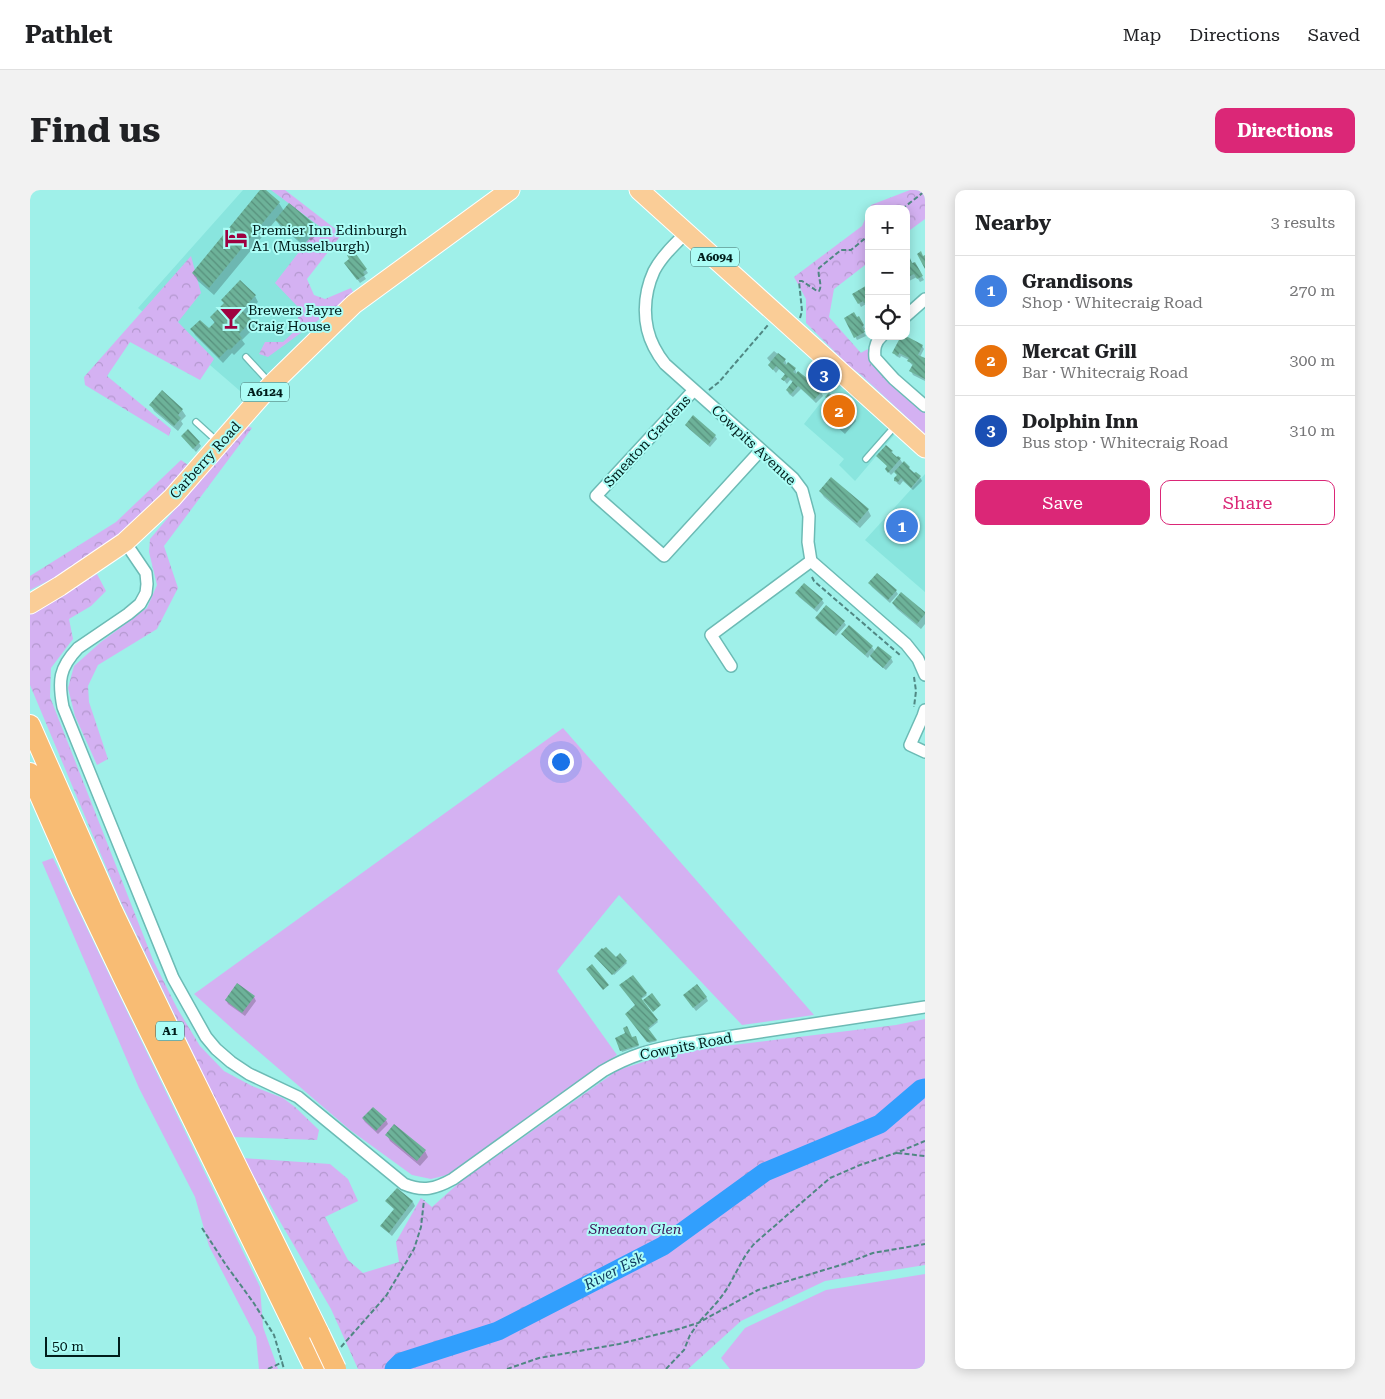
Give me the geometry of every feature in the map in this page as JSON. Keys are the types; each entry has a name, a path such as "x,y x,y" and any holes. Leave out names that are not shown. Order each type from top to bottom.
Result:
{"highway":[{"name":"A1","path":"30,725 126,940 310,1339 314,1369"},
{"name":"A1","path":"30,773 82,891 124,979 310,1339 336,1369"}],"main road":[{"name":"Carberry Road","path":"30,604 125,542 172,498 272,385 354,304 510,190"},
{"name":"A6094","path":"639,190 925,448"}],"street":[{"name":"Cowpits Avenue","path":"686,232 666,254 654,271 644,312 647,329 654,347 665,364 793,478 802,490 809,516 808,542 811,560"},
{"path":"910,312 925,299"},
{"path":"878,340 875,346 875,358 894,379 925,406"},
{"name":"Smeaton Gardens","path":"697,393 596,496 664,556 761,450"},
{"path":"125,542 146,574 146,594 140,604 128,614 78,648 71,655 63,667 60,694 63,707 87,768 173,978 206,1037 231,1062 249,1074 298,1097 404,1184 414,1188 425,1189"},
{"path":"732,666 711,635 811,560 906,644 918,658 925,675"},
{"path":"925,710 910,745 925,752"},
{"name":"Cowpits Road","path":"425,1189 440,1186 453,1180 603,1071 622,1060 681,1044 925,1007"}],"lane":[{"path":"246,357 272,385"},
{"path":"196,422 219,444"},
{"path":"866,459 897,424"}],"path":[{"path":"907,205 925,191"},
{"path":"697,393 719,382 783,319 797,318 798,320 802,311 799,281 819,291 821,288 819,268 842,250 851,250 865,239"},
{"path":"666,1369 684,1350 690,1335 698,1323 718,1302 747,1252 755,1243 830,1178 925,1141"},
{"path":"896,1153 925,1156"},
{"path":"341,1347 386,1296 414,1249 421,1227 425,1189"},
{"path":"202,1228 274,1335 284,1369"},
{"path":"506,1369 539,1358 619,1344 679,1329 698,1323 758,1290 874,1253 925,1244"},
{"path":"268,1369 282,1362"}],"shaded area":[{"path":"243,190 272,190 320,226 298,307 321,324 247,397 138,308"},
{"path":"837,382 895,434 855,481 839,465 844,459 804,424"},
{"path":"925,474 925,592 865,540"}],"green space":[{"path":"271,190 285,190 342,234 307,279 314,295 325,299 351,288 354,294 268,357 259,354 265,342 283,342 298,328 298,307 275,283 319,226"},
{"path":"910,190 925,190 925,219 910,230 910,205 871,205"},
{"path":"865,220 865,265 834,289 829,317 884,379 878,386 850,367 806,323 806,299 794,277 862,226"},
{"path":"191,256 201,293 178,322 214,359 200,380 130,342 107,376 171,429 169,436 85,385 84,377"},
{"path":"868,349 871,364 925,413 925,434 846,361"},
{"path":"246,425 252,428 164,546 178,588 157,629 98,665 88,686 89,702 108,759 97,765 75,716 68,688 74,666 101,642 147,608 157,585 149,552 150,539"},
{"path":"181,460 188,465 173,486 119,534 62,574 30,590 30,576 116,522"},
{"path":"97,574 106,591 91,606 69,619 73,639 51,668 50,697 153,960 177,1008 200,1046 224,1071 252,1086 283,1098 319,1130 317,1140 233,1137 120,900 30,685 30,613"},
{"path":"563,728 814,1015 742,1025 619,895 557,971 617,1055 451,1174 431,1179 412,1175 350,1130 194,994"},
{"path":"53,858 260,1287 263,1327 278,1369 259,1369 256,1337 209,1246 195,1197 139,1088 42,862"},
{"name":"Smeaton Glen","path":"925,1019 925,1265 825,1281 741,1321 688,1369 358,1369 331,1309 243,1158 330,1164 348,1179 358,1201 325,1217 348,1260 363,1273 399,1262 396,1242 421,1198 432,1207 460,1182 618,1070 662,1056 716,1047 896,1025"},
{"path":"925,1274 925,1369 730,1369 721,1358 745,1328 826,1290"}],"building":[{"name":"Premier Inn Edinburgh A1 (Musselburgh)","path":"260,190 266,190 280,202 209,288 192,273"},
{"path":"289,203 316,225 307,236 305,234 299,240 275,220"},
{"path":"353,250 367,269 363,272 365,275 357,280 344,263 349,259 347,255"},
{"path":"921,251 923,256 925,255 925,269 917,254"},
{"path":"910,258 912,263 915,262 923,276 917,279 914,274 910,276"},
{"name":"Brewers Fayre Craig House","path":"240,280 256,295 242,310 252,320 239,334 242,338 219,358 190,329 200,320 209,328 215,322 210,317 224,303 221,300"},
{"path":"865,286 865,303 863,301 858,304 852,294"},
{"path":"854,312 857,317 859,316 864,325 862,327 865,332 854,338 844,318"},
{"path":"910,338 923,345 918,355 925,358 925,379 909,371 913,364 907,361 909,358 899,353 898,356 892,353 899,340 910,340"},
{"path":"778,353 786,359 783,363 786,365 788,362 796,368 793,372 796,374 798,371 822,391 814,400 798,386 791,394 786,390 793,381 788,377 784,381 781,379 785,374 776,366 773,370 768,365"},
{"path":"162,390 183,409 178,415 181,418 174,426 149,405"},
{"path":"829,393 837,400 838,398 843,402 846,401 854,415 841,429 830,419 832,416 826,410 832,403 825,397"},
{"path":"693,415 716,435 708,445 685,425"},
{"path":"188,429 200,442 193,449 181,436"},
{"path":"886,445 893,451 891,452 901,458 888,473 885,469 887,466 876,456"},
{"path":"904,461 914,473 916,472 921,476 911,488 901,478 898,482 894,481 897,475 894,472"},
{"path":"831,477 869,509 857,523 819,491"},
{"path":"877,573 897,590 888,600 868,583"},
{"path":"804,583 823,599 814,609 795,593"},
{"path":"901,592 925,612 917,624 892,603"},
{"path":"826,605 845,621 834,634 815,618"},
{"path":"849,625 873,646 865,655 841,634"},
{"path":"878,646 892,657 883,668 870,656"},
{"path":"606,947 616,957 620,953 627,961 612,975 594,956 602,948"},
{"path":"592,964 609,985 603,990 586,969"},
{"path":"633,975 647,993 641,998 658,1020 648,1028 657,1040 647,1042 625,1014 635,1005 619,985"},
{"path":"237,983 255,996 242,1013 225,1000"},
{"path":"697,984 707,997 693,1008 683,995"},
{"path":"652,993 661,1005 653,1012 643,1000"},
{"path":"627,1026 632,1037 636,1036 639,1045 620,1051 615,1038 625,1033 623,1028"},
{"path":"373,1107 387,1119 376,1131 362,1118"},
{"path":"394,1124 426,1150 417,1161 385,1135"},
{"path":"397,1188 413,1201 389,1233 380,1226 394,1209 385,1201"}],"waterway":[{"name":"River Esk","path":"394,1369 401,1362 498,1331 663,1246 765,1172 880,1124 921,1089 925,1088"}],"place":[{"name":"Premier Inn Edinburgh A1 (Musselburgh)","path":"236,238"},
{"name":"Brewers Fayre Craig House","path":"231,318"},
{"name":"Dolphin Inn","path":"824,375"},
{"name":"Mercat Grill","path":"839,411"},
{"name":"Grandisons","path":"902,526"}]}
